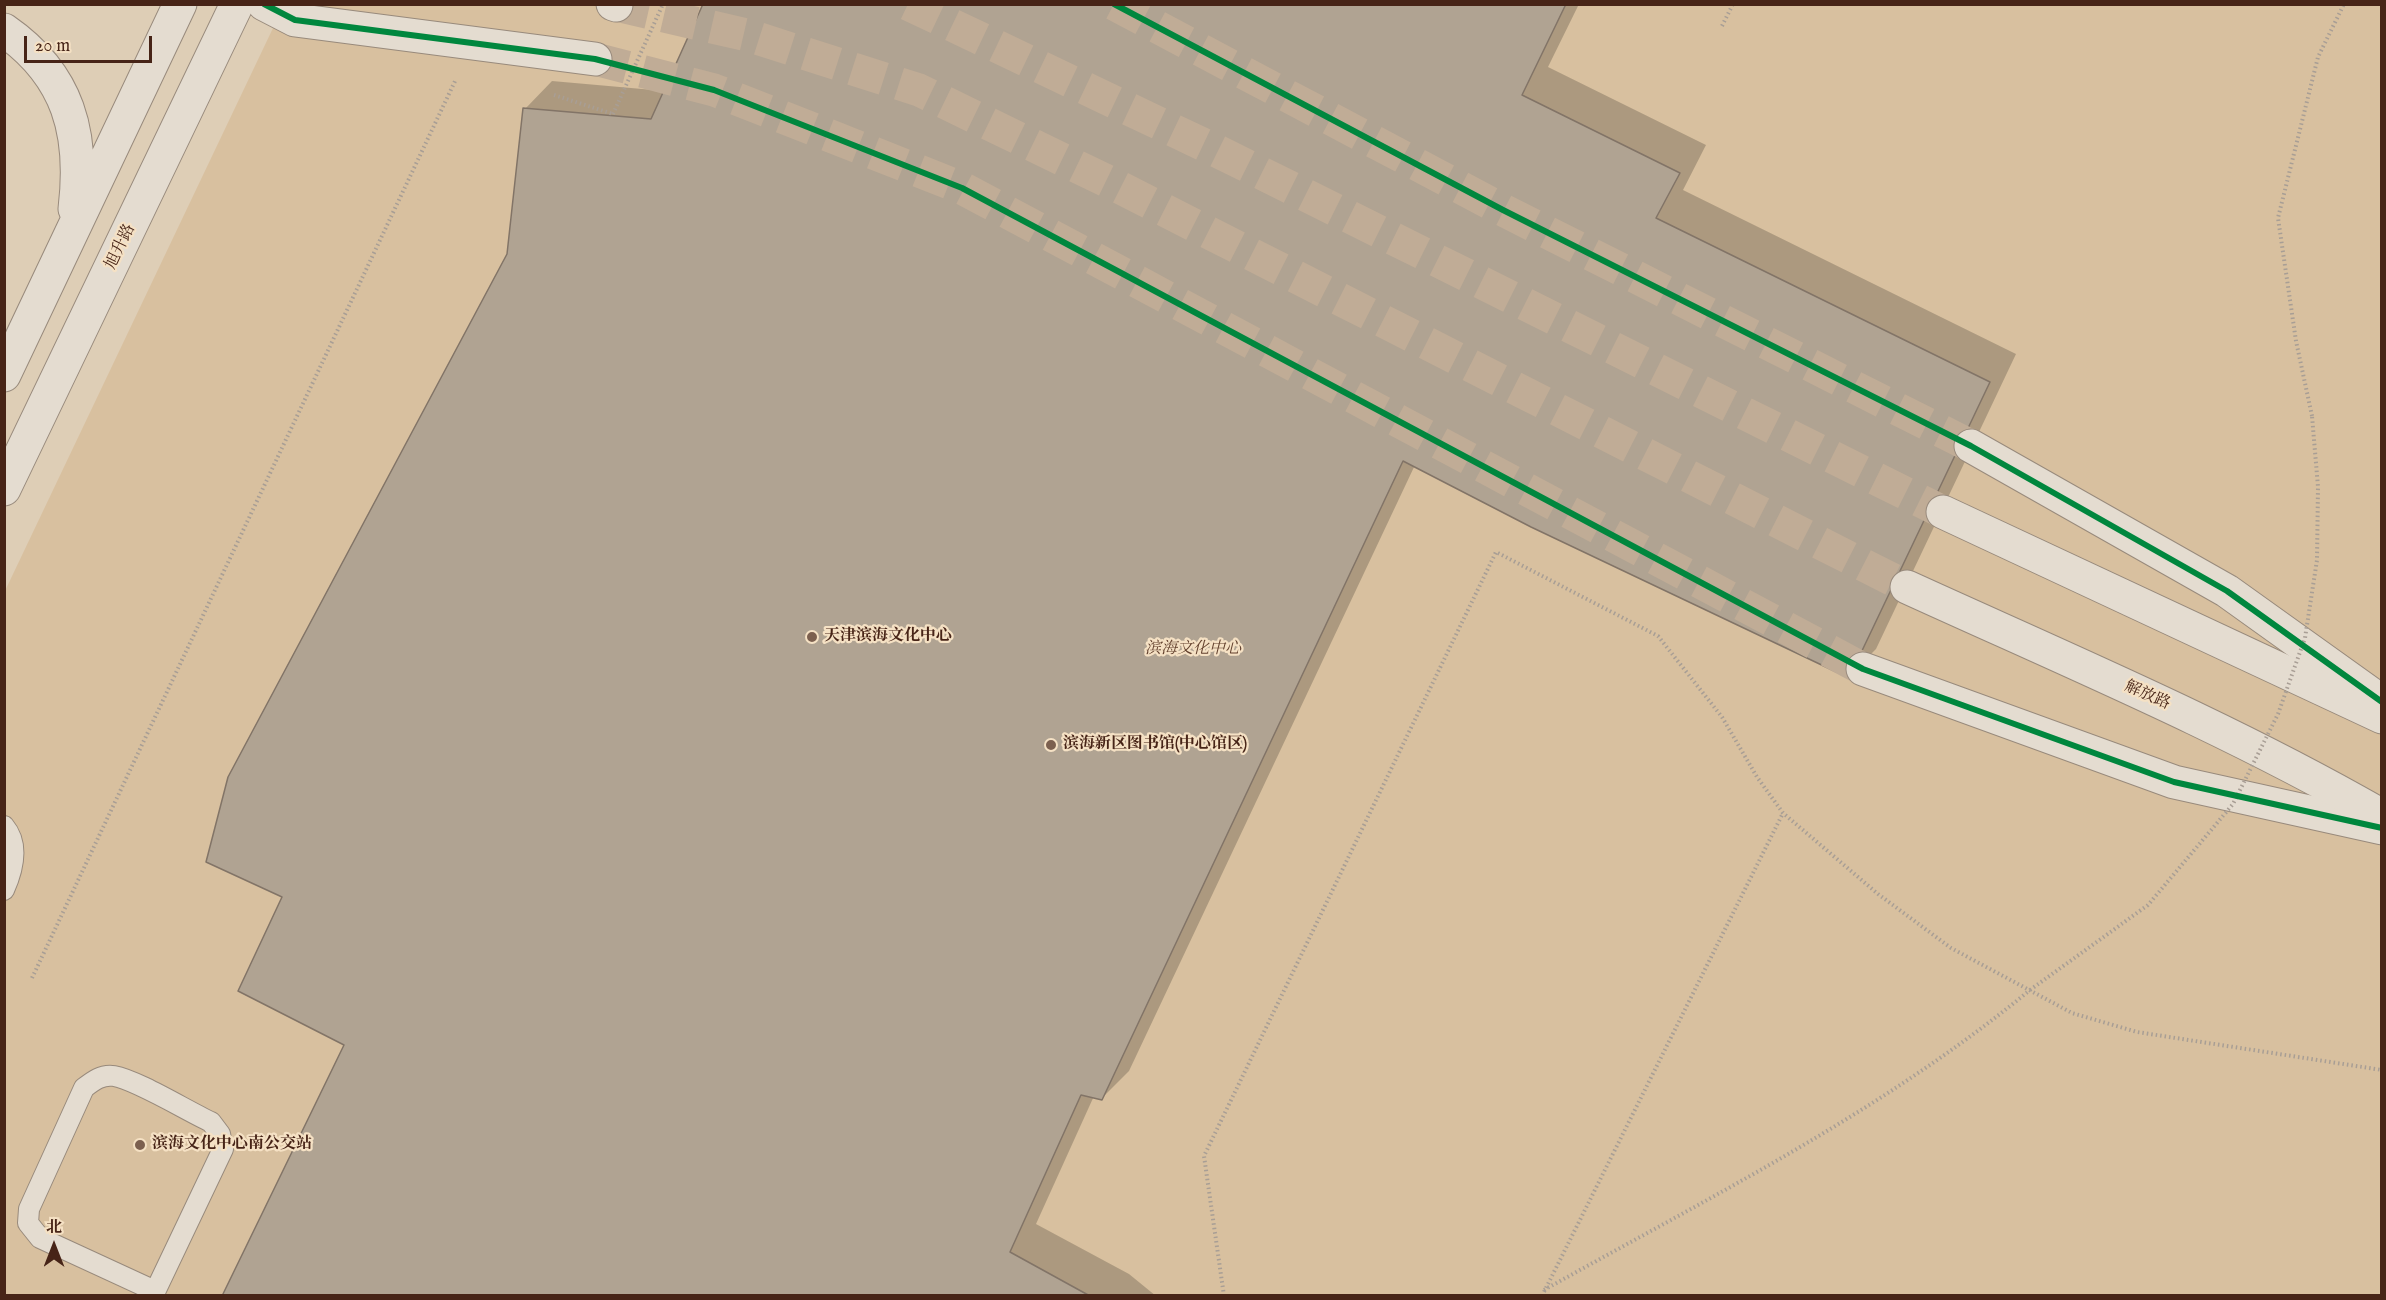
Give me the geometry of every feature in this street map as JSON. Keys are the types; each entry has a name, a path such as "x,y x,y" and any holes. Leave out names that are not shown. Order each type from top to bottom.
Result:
{"street":[{"path":"4,375 180,4"},
{"name":"旭升路","path":"4,489 237,4"},
{"path":"264,4 296,20 596,59"},
{"path":"4,30 39,59 56,81 66,105 75,136 79,172 72,235"},
{"path":"1971,446 2227,591 2382,702"},
{"path":"1943,512 2382,717"},
{"name":"解放路","path":"1907,587 2218,728 2306,772 2382,816"},
{"path":"1863,669 2174,782 2382,828"}],"lane":[{"path":"4,826 15,850 11,874 4,890"},
{"path":"112,1075 211,1122 220,1134 223,1149 154,1293 40,1238 28,1223 28,1209 84,1088 96,1079 112,1075"}],"path":[{"path":"548,94 613,114 663,4"},
{"path":"1722,26 1733,4"},
{"path":"1544,1290 1825,1132 1983,1029 2030,990 2148,905 2233,804 2278,714 2306,638 2317,561 2318,487 2312,416 2296,341 2278,218 2318,57 2343,4"},
{"path":"32,978 456,78"},
{"path":"1224,1296 1204,1156 1497,552 1658,636 1722,717 1757,777 1783,813 1878,894 1952,948 2072,1013 2137,1032 2382,1070"},
{"path":"1542,1296 1783,813"}],"green space":[{"name":"滨海文化中心","path":"284,5 2381,5 2381,1295 5,1295 4,593"}],"building":[{"name":"天津滨海文化中心","path":"703,4 1566,4 1522,95 1680,173 1656,218 1990,382 1849,678 1531,527 1403,461 1102,1100 1081,1095 1010,1252 1090,1296 222,1296 344,1045 238,991 282,897 206,862 228,777 507,254 523,108 651,119"}],"tunnel":[{"path":"908,4 1217,151 1943,512"},
{"path":"1114,4 1503,210 1971,446"},
{"path":"616,5 747,35 919,90 1113,184 1907,587"},
{"path":"595,59 714,90 962,188 1863,669"}],"cycle path":[{"path":"264,4 295,20 595,59 714,90 962,188 1863,669 2174,782 2382,828"},
{"path":"1114,4 1503,210 1971,446 2227,591 2382,702"}],"place":[{"name":"天津滨海文化中心","path":"812,637"},
{"name":"滨海新区图书馆(中心馆区)","path":"1051,745"},
{"name":"滨海文化中心南公交站","path":"140,1145"}]}
